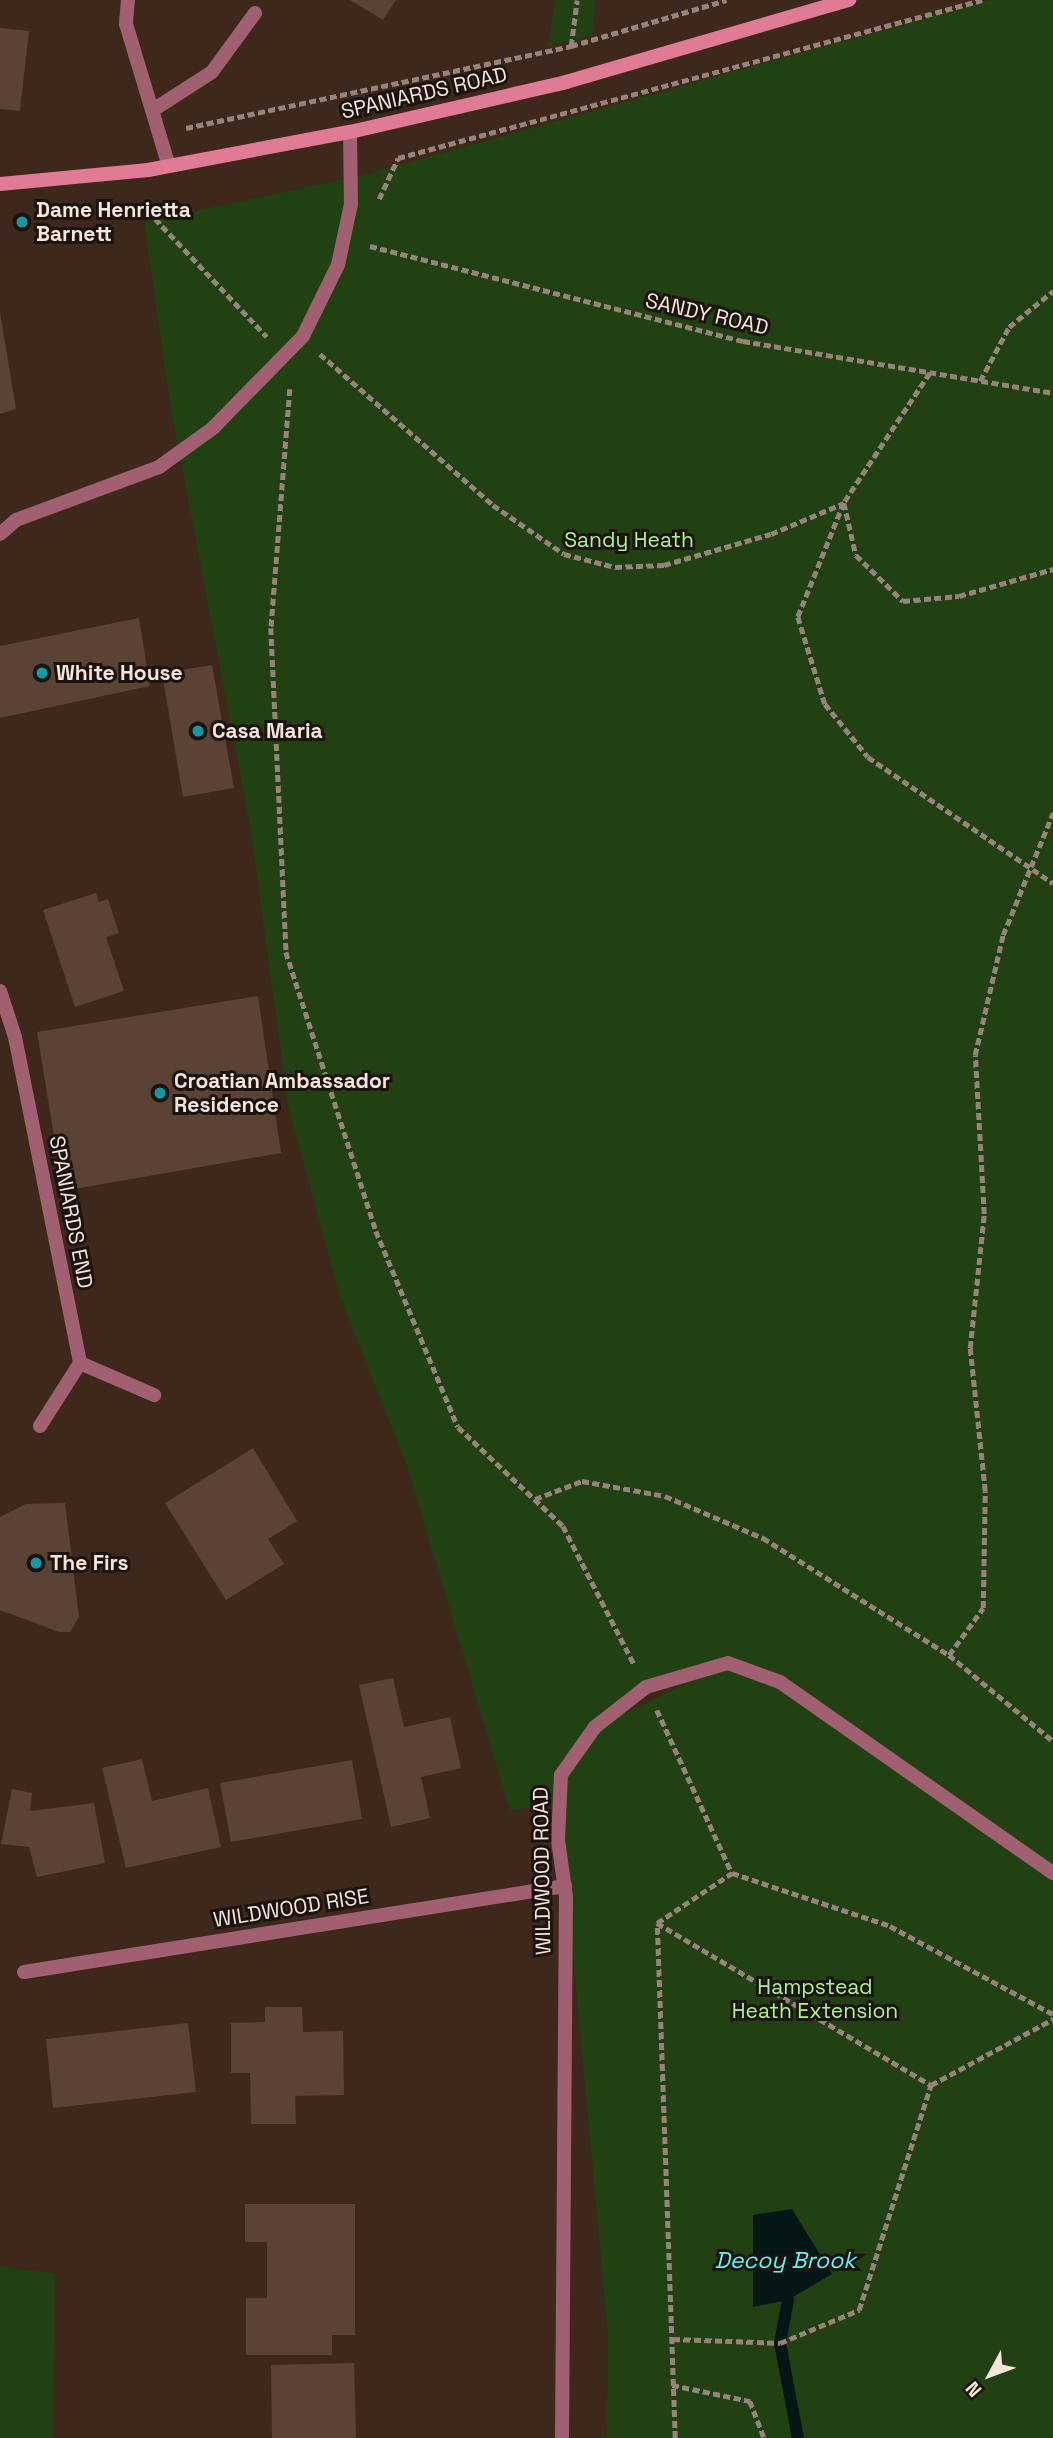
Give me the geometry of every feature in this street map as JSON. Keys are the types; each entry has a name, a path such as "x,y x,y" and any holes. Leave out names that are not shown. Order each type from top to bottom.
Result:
{"main road":[{"name":"SPANIARDS ROAD","path":"0,184 169,166 350,132 566,82 849,0"}],"street":[{"path":"128,0 125,24 169,166"},
{"path":"153,110 212,72 255,13"},
{"path":"0,534 16,520 159,467 213,428 303,336 338,265 351,204 350,132"},
{"name":"SPANIARDS END","path":"0,991 15,1037 80,1363"},
{"path":"40,1426 80,1363 154,1395"},
{"name":"WILDWOOD ROAD","path":"562,2438 565,1886 558,1840 561,1775 595,1727 646,1687 728,1663 780,1682 1053,1873"},
{"name":"WILDWOOD RISE","path":"24,1972 565,1886"}],"path":[{"path":"571,46 577,0"},
{"path":"160,132 439,76 571,46 726,0"},
{"path":"373,211 398,158 982,0"},
{"path":"434,140 436,149"},
{"path":"148,211 286,354"},
{"name":"SANDY ROAD","path":"358,243 743,341 1053,393"},
{"path":"980,381 1009,327 1053,291"},
{"path":"317,352 493,505 564,554 615,567 664,565 771,534 844,503"},
{"path":"930,373 844,503 798,617 825,704 868,757 1053,883"},
{"path":"291,377 271,628 286,953 376,1231 458,1427 563,1526 646,1687 732,1873 890,1926 1053,2016"},
{"path":"844,503 856,555 903,601 959,596 1053,569"},
{"path":"949,1655 983,1608 985,1491 970,1348 984,1214 975,1055 1026,867 1053,813"},
{"path":"535,1499 583,1481 665,1496 763,1538 949,1655 1053,1741"},
{"path":"657,1923 732,1873"},
{"path":"657,1923 931,2085"},
{"path":"657,1923 657,2085 673,2339 675,2438"},
{"path":"673,2339 780,2343 859,2310 931,2085 1053,2016"},
{"path":"672,2385 750,2401 764,2438"}],"green space":[{"path":"555,0 596,0 592,35 548,47"},
{"name":"Sandy Heath","path":"991,0 1053,0 1053,2438 607,2438 608,2335 559,1803 510,1811 407,1466 340,1297 288,1106 251,831 170,404 144,222 364,175","holes":["723,1666 607,1722 646,1687"]},
{"path":"0,2266 55,2274 53,2438 0,2438"}],"water":[{"name":"Decoy Brook","path":"792,2209 832,2274 788,2300 753,2307 753,2215"}],"building":[{"path":"350,0 396,0 383,20"},
{"path":"0,28 29,31 20,111 0,109"},
{"path":"0,312 16,409 0,414"},
{"path":"139,618 150,686 0,718 0,646"},
{"name":"Casa Maria","path":"212,665 234,788 183,797 162,673"},
{"path":"96,893 99,902 108,899 119,933 106,937 124,991 75,1007 43,910"},
{"name":"Croatian Ambassador Residence","path":"258,996 281,1153 63,1191 37,1032"},
{"path":"253,1448 297,1521 268,1539 284,1564 226,1600 165,1503"},
{"name":"The Firs","path":"65,1503 79,1617 70,1632 59,1632 0,1610 0,1517 26,1504"},
{"path":"393,1678 404,1727 450,1717 461,1768 421,1777 430,1818 391,1827 359,1685"},
{"path":"142,1759 152,1801 208,1788 221,1847 126,1868 102,1768"},
{"path":"352,1760 362,1819 231,1842 220,1783"},
{"path":"12,1789 32,1793 30,1811 94,1803 105,1863 37,1877 29,1847 1,1844"},
{"path":"265,2007 302,2007 303,2032 343,2031 344,2095 295,2096 296,2124 251,2124 250,2073 231,2073 231,2023 265,2022"},
{"path":"188,2023 196,2092 53,2108 46,2039"},
{"path":"245,2204 355,2204 355,2335 332,2335 332,2355 246,2355 246,2298 267,2298 267,2242 245,2242"},
{"path":"354,2363 356,2438 272,2438 271,2365"}],"waterway":[{"name":"Decoy Brook","path":"788,2300 780,2343 798,2438"}],"place":[{"name":"Dame Henrietta Barnett","path":"22,222"},
{"name":"White House","path":"42,673"},
{"name":"Casa Maria","path":"198,731"},
{"name":"Croatian Ambassador Residence","path":"160,1093"},
{"name":"The Firs","path":"36,1563"}],"park label":[{"name":"Hampstead Heath Extension","path":"815,1999"}]}
